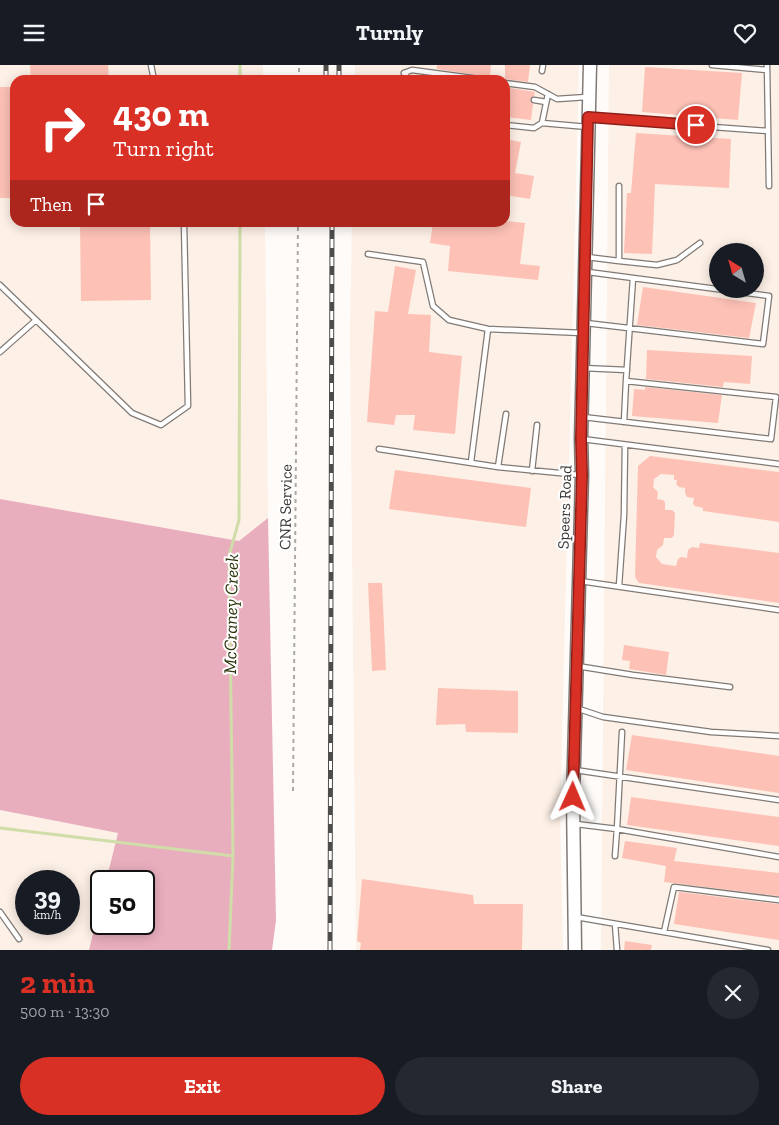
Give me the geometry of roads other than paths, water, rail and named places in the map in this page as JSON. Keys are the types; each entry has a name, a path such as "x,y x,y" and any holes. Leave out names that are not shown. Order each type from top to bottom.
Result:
{"main road":[{"name":"Speers Road","path":"575,950 573,770 582,475 582,368 590,65"}],"lane":[{"path":"712,65 767,67 769,186"},
{"path":"404,73 412,70 450,75"},
{"path":"510,84 535,87 557,99 589,97"},
{"path":"542,123 548,94"},
{"path":"534,100 546,102"},
{"path":"510,126 534,128 542,123 588,122 768,131"},
{"path":"619,186 619,261"},
{"path":"0,285 132,413 160,425 188,406 184,227"},
{"path":"585,257 657,265 677,260 700,243"},
{"path":"368,254 423,262 433,306 449,320 488,329 629,328 763,344 769,296 585,272"},
{"path":"624,422 633,278"},
{"path":"0,353 36,320"},
{"path":"471,462 488,329"},
{"path":"582,368 627,370"},
{"path":"582,417 771,439 776,397 626,381"},
{"path":"498,467 506,414"},
{"path":"532,471 537,425"},
{"path":"581,439 779,464"},
{"path":"619,587 624,515 625,445"},
{"path":"379,449 498,467 582,475"},
{"path":"578,581 779,610"},
{"path":"576,666 730,687"},
{"path":"575,708 613,719 711,732 779,736"},
{"path":"615,857 622,732"},
{"path":"573,770 779,800"},
{"path":"574,824 617,829 779,857"},
{"path":"664,932 674,887 779,900"},
{"path":"0,912 20,939"},
{"path":"574,917 768,950"},
{"path":"615,924 617,950"}],"waterway":[{"name":"McCraney Creek","path":"240,65 240,75"},
{"name":"McCraney Creek","path":"233,856 229,556 239,520 240,227"},
{"name":"McCraney Creek","path":"0,828 233,856 229,950"}],"railway":[{"path":"326,65 326,75"},
{"path":"339,65 339,75"},
{"path":"330,950 332,227"}]}
